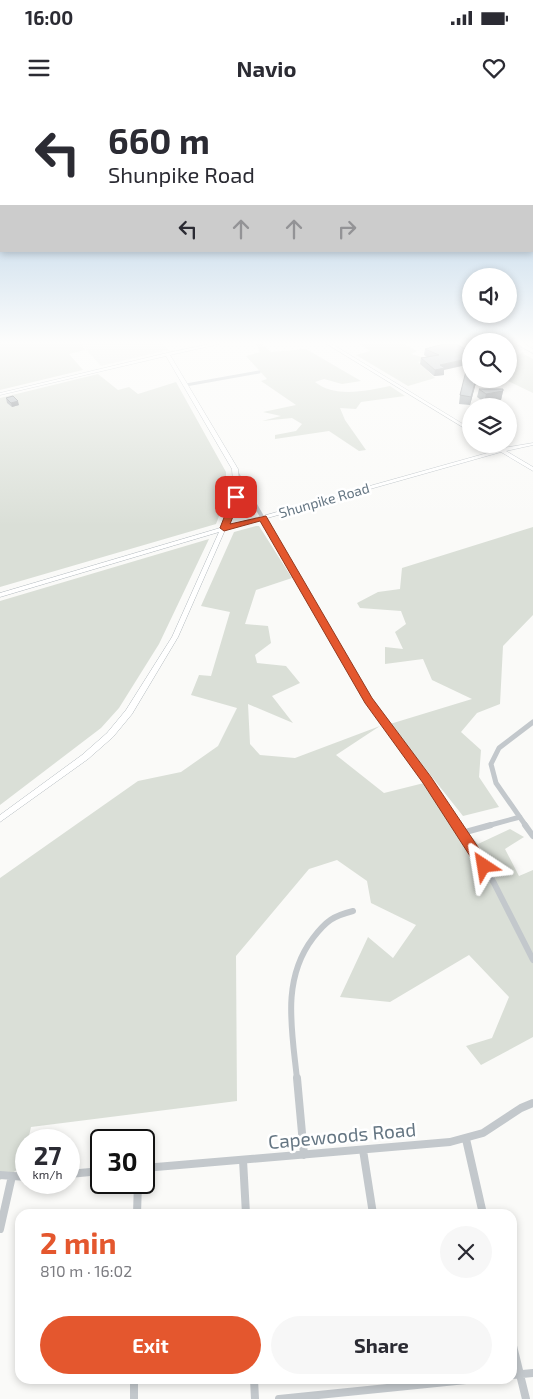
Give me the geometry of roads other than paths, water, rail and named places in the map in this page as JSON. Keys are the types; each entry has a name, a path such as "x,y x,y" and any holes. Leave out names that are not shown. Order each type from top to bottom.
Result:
{"street":[{"path":"197,405 368,700 427,780 494,883 533,960"},
{"path":"428,405 462,425"},
{"name":"Shunpike Road","path":"517,447 533,444"},
{"name":"Shunpike Road","path":"0,595 224,528 491,453"},
{"path":"507,453 533,469"},
{"path":"0,819 85,757 124,718 176,637 236,497 235,469"},
{"path":"533,722 499,748 491,764 493,777 533,836"},
{"path":"462,833 520,817"},
{"path":"304,1155 290,1003 293,977 303,952 314,936 334,916 353,911"},
{"name":"Capewoods Road","path":"155,1167 363,1150 466,1139 497,1126 521,1108 533,1103"},
{"path":"466,1139 482,1209"},
{"path":"363,1150 373,1209"},
{"path":"243,1160 246,1209"},
{"path":"0,1175 15,1176"},
{"path":"0,1229 12,1176"},
{"path":"138,1194 138,1209"},
{"path":"517,1375 533,1373"},
{"path":"517,1377 526,1399"},
{"path":"134,1384 134,1399"},
{"path":"254,1384 255,1399"},
{"path":"279,1399 392,1384"}]}
